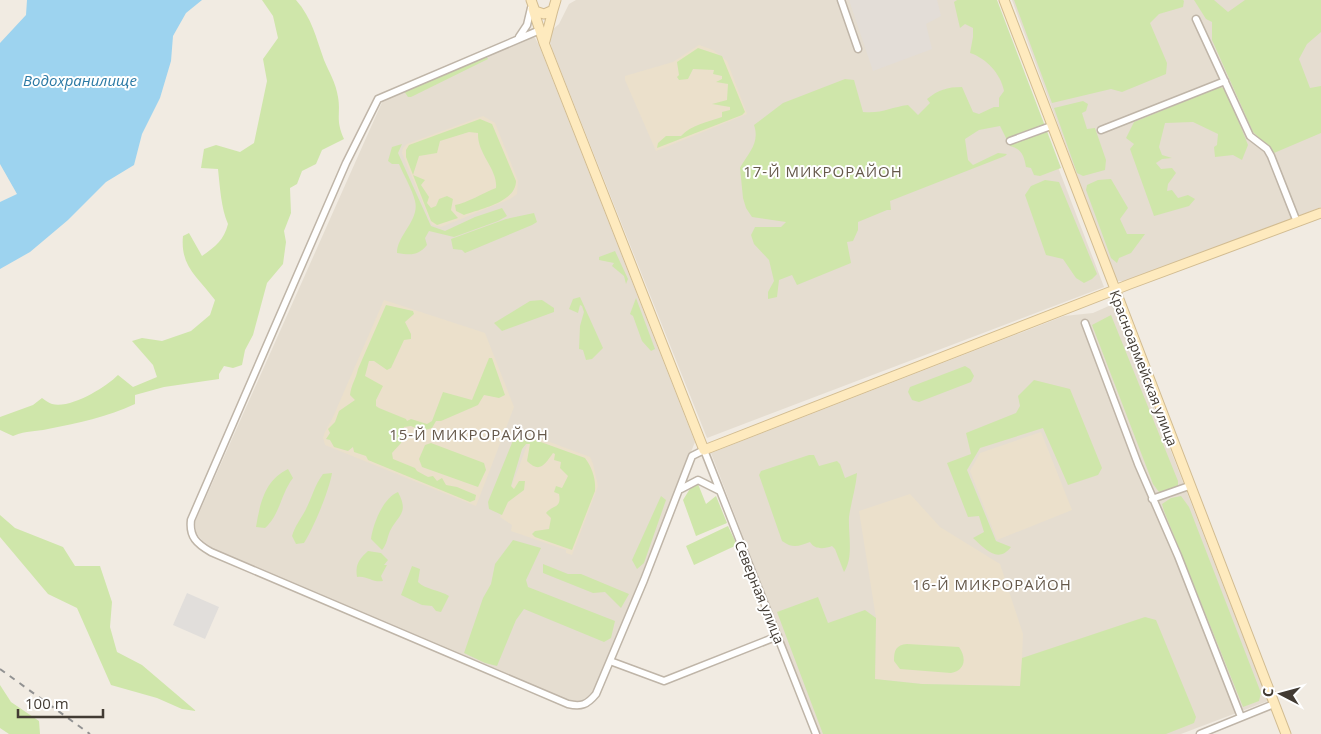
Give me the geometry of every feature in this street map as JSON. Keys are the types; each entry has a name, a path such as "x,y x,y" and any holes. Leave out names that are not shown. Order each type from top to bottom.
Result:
{"street":[{"path":"531,4 541,14 564,0"},
{"path":"841,0 858,49"},
{"name":"Красноармейская улица","path":"1004,0 1189,486 1286,734"},
{"path":"531,4 544,43 704,450"},
{"path":"514,40 524,30 531,4"},
{"path":"544,43 555,6"},
{"path":"1196,19 1250,136 1267,150 1271,156 1298,222"},
{"path":"540,30 378,98 346,164 190,520 191,532 196,544 211,552 568,704 580,706 590,702 602,681 692,456 1114,290 1321,213"},
{"path":"1101,130 1225,81"},
{"path":"1010,141 1051,126"},
{"path":"1085,324 1152,499 1178,556 1242,717"},
{"name":"Северная улица","path":"704,450 816,734"},
{"path":"680,490 698,480 720,491"},
{"path":"1152,499 1189,486"},
{"path":"610,661 664,681 778,636"},
{"path":"1200,734 1274,704"}],"shaded area":[{"name":"17-Й МИКРОРАЙОН","path":"576,0 994,0 1104,287 707,438 552,49 549,38 551,31 559,24 569,4"},
{"path":"849,0 937,0 941,16 926,24 932,49 873,71"},
{"path":"1012,0 1321,0 1321,207 1124,281 1116,281"},
{"name":"15-Й МИКРОРАЙОН","path":"531,37 535,38 539,45 695,442 594,692 587,700 578,703 568,701 214,549 196,533 195,522 383,100"},
{"path":"699,45 713,50 727,61 747,114 656,151 625,80 625,76 673,62"},
{"path":"483,116 495,123 518,181 517,194 510,199 441,227 432,225 402,153 403,148 407,144"},
{"path":"384,300 485,333 514,407 476,506 325,445 323,438 325,432"},
{"name":"16-Й МИКРОРАЙОН","path":"1111,305 1115,307 1268,701 1181,734 819,734 711,453 1064,316 1093,313"},
{"path":"1041,432 1072,510 997,540 970,471 980,453"},
{"path":"531,435 590,457 593,464 598,486 572,555 566,553 566,550 511,531 512,525 500,517"},
{"path":"910,494 940,527 1000,564 1023,634 1021,686 922,684 875,679 876,618 859,511"},
{"path":"187,593 219,607 205,639 173,625"}],"green space":[{"path":"262,0 296,0 306,14 336,87 340,126 344,139 322,150 316,164 302,171 297,184 290,188 291,213 284,231 286,242 283,264 267,283 253,335 245,350 242,365 233,368 224,366 219,374 219,379 164,387 135,395 135,404 114,413 92,419 13,436 0,430 0,417 33,405 42,398 52,404 60,405 88,396 118,375 133,387 157,377 153,365 132,341 142,338 162,341 191,331 210,315 215,300 187,264 184,256 183,236 189,233 202,256 219,242 226,230 228,224 222,204 218,169 201,168 204,149 216,145 240,152 254,143 267,81 263,59 278,38 273,16"},
{"path":"957,0 997,0 1061,168 1040,176 1034,175 1031,168 1026,167 1020,151 1010,146 1000,126 979,130 965,139 968,160 973,165 998,153 1007,154 890,201 891,210 858,222 858,230 853,241 847,242 851,263 797,285 792,275 779,280 777,297 768,299 768,292 774,281 769,260 754,244 751,235 755,227 781,227 786,222 752,217 746,208 740,168 755,142 754,125 783,103 845,79 854,80 863,112 881,111 908,105 918,115 930,103 927,99 931,96 947,88 957,87 962,87 973,112 979,114 994,107 999,107 999,98 1004,91 1000,79 987,63 970,53 973,28 965,24 960,28 954,2"},
{"path":"1014,0 1184,1 1183,7 1159,14 1150,23 1167,63 1166,74 1122,92 1111,89 1052,103"},
{"path":"1194,0 1214,0 1228,12 1245,0 1321,0 1321,32 1307,44 1299,59 1310,88 1321,86 1321,133 1274,153 1253,132 1212,40 1212,22 1206,19"},
{"path":"698,48 722,56 745,112 742,115 657,148 658,143 666,136 681,136 695,126 722,117 722,112 730,110 730,107 712,104 727,100 728,84 716,82 722,79 722,76 713,74 714,70 693,69 688,79 679,80 677,77 679,75 677,62"},
{"path":"486,56 488,59 411,97 408,97 404,91"},
{"path":"1220,87 1226,89 1248,145 1242,160 1233,155 1215,157 1214,147 1217,145 1218,134 1193,122 1165,123 1159,147 1162,155 1172,158 1162,159 1156,163 1161,169 1172,168 1176,173 1168,184 1167,191 1172,190 1178,198 1188,195 1195,199 1189,206 1154,216 1130,149 1134,144 1126,138 1134,122"},
{"path":"1083,101 1088,104 1086,111 1082,113 1087,129 1095,128 1106,160 1105,170 1083,176 1077,173 1054,108"},
{"path":"480,119 492,124 516,181 510,194 496,204 464,215 456,211 455,205 496,188 494,174 481,148 478,133 469,132 440,141 437,153 419,156 413,175 406,157 406,150 409,145"},
{"path":"402,144 398,153 431,226 445,231 475,217 502,208 507,216 454,237 429,231 425,238 427,245 420,251 410,254 397,253 398,246 412,221 416,208 412,192 399,164 392,164 388,161 392,147"},
{"path":"413,175 425,180 421,185 429,197 427,203 431,208 436,206 439,199 447,196 453,199 451,210 458,218 437,225 431,221"},
{"path":"1111,179 1128,208 1120,219 1127,234 1145,234 1131,253 1119,258 1117,263 1111,258 1086,190 1087,185 1098,180"},
{"path":"1045,180 1059,182 1097,274 1084,283 1076,278 1063,259 1046,255 1025,195 1031,186"},
{"path":"534,213 537,222 532,225 465,253 462,250 453,249 451,239 506,219"},
{"path":"615,251 628,279 626,284 624,276 612,266 614,263 599,260 599,257"},
{"path":"580,297 603,348 592,359 586,360 583,350 579,349 580,326 584,312 582,306 580,305 578,313 569,309 573,299"},
{"path":"636,298 655,349 651,351 642,341 633,316 630,314"},
{"path":"542,300 554,308 554,312 502,331 494,323 530,301"},
{"path":"386,305 413,311 414,314 405,322 411,334 411,339 404,340 391,368 387,370 374,361 369,361 365,376 383,386 376,400 376,406 379,408 407,421 411,419 427,424 432,421 443,392 472,400 489,358 492,358 505,395 499,398 484,395 478,405 441,421 436,421 432,428 429,429 422,430 411,426 404,427 401,443 392,453 393,459 415,468 428,477 433,476 437,481 442,478 446,485 457,487 476,495 475,500 470,502 368,460 366,456 354,452 353,447 348,451 334,447 330,440 326,439 330,433 328,429 335,422 339,411 355,400 350,395 351,388"},
{"path":"1111,315 1178,481 1178,487 1159,492 1153,484 1092,325"},
{"path":"965,366 970,369 974,376 971,382 919,402 912,400 908,392 910,387"},
{"path":"1034,380 1070,389 1102,468 1098,475 1068,485 1043,428 980,448 967,470 996,541 1011,547 1006,552 996,555 973,538 984,532 979,516 968,517 947,463 971,454 966,433 1016,413 1020,406 1018,396"},
{"path":"516,433 585,458 590,465 595,491 572,550 535,537 532,534 535,531 549,529 551,518 546,513 558,504 559,494 554,492 556,486 562,488 568,476 560,468 561,462 554,460 555,454 553,453 542,466 535,467 527,461 530,444 526,444 522,449 511,486 514,489 519,481 525,481 524,490 508,502 502,515 489,509 488,502"},
{"path":"431,443 484,463 486,470 478,487 422,467 419,459 425,445"},
{"path":"814,455 819,466 837,461 845,478 857,473 849,517 849,559 844,572 832,546 820,548 812,545 810,542 793,546 782,541 759,475 761,471"},
{"path":"288,469 293,478 274,517 265,528 256,527 259,509 265,493 274,479"},
{"path":"332,473 312,528 304,543 296,544 292,536 293,532 317,483 323,474"},
{"path":"698,484 706,504 716,496 727,523 696,536 683,500 691,487"},
{"path":"398,492 403,505 402,513 390,531 382,550 371,539 374,526 383,506"},
{"path":"661,496 666,500 644,563 637,569 632,560"},
{"path":"1181,496 1189,507 1261,693 1259,701 1243,707 1164,511 1162,504 1171,498"},
{"path":"0,515 15,528 63,547 75,566 100,566 112,602 110,627 117,652 142,665 196,711 182,709 157,698 111,685 77,608 48,594 0,537"},
{"path":"728,526 737,545 694,565 686,546"},
{"path":"513,540 541,548 526,580 528,587 615,621 611,638 604,642 524,609 516,620 497,666 485,663 464,653 483,598 491,584 495,564"},
{"path":"368,551 381,553 388,560 384,565 387,565 381,576 383,581 357,577 358,562"},
{"path":"543,564 568,574 581,574 629,594 621,608 605,592 593,593 543,573"},
{"path":"412,566 420,569 418,582 421,585 449,596 441,612 436,611 432,606 422,605 401,595"},
{"path":"818,597 828,623 865,610 876,618 875,679 922,684 1020,686 1022,658 1145,617 1156,620 1196,717 1194,723 1166,734 823,734 777,612"},
{"path":"907,644 959,647 964,660 962,667 956,672 951,673 900,669 894,661 894,654 898,647"},
{"path":"0,685 11,702 39,721 40,734 9,734 0,728"}],"water":[{"name":"Водохранилище","path":"27,0 202,0 186,13 173,36 171,61 160,98 142,134 134,165 106,182 68,220 30,252 0,269 0,202 17,194 0,164 0,43 26,15"}],"railway":[{"path":"0,669 90,734"}],"district":[{"name":"17-Й МИКРОРАЙОН","path":"823,171"},
{"name":"15-Й МИКРОРАЙОН","path":"469,434"},
{"name":"16-Й МИКРОРАЙОН","path":"992,584"}]}
